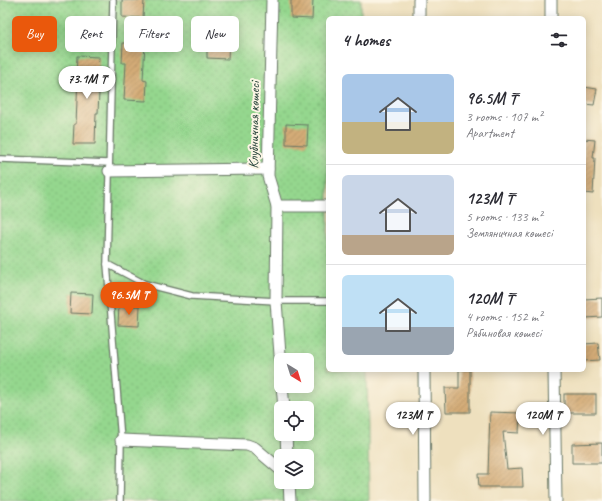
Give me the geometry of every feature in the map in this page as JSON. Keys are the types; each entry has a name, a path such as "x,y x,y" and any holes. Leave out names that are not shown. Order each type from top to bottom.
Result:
{"street":[{"name":"Клубничная көшесі","path":"272,0 268,176 277,206 276,301 280,353"},
{"path":"419,0 419,16"},
{"path":"551,0 551,16"},
{"path":"109,167 268,170"},
{"path":"277,206 326,206"},
{"path":"424,372 425,501"},
{"path":"554,372 556,501"},
{"path":"120,440 247,445 255,448 274,464"},
{"path":"289,489 290,501"}],"lane":[{"path":"113,0 108,264 120,440 120,501"},
{"path":"0,160 109,167"},
{"path":"108,264 145,284 192,296 276,301 326,301"}],"green space":[{"path":"0,0 361,0 361,16 326,16 326,372 367,372 369,501 0,501"}],"building":[{"path":"122,0 144,0 143,16 122,17"},
{"path":"291,0 313,0 312,19 291,18"},
{"path":"123,43 124,52 145,52 143,80 147,81 146,101 124,100 126,63 122,63"},
{"path":"207,52 228,52 228,59 207,58"},
{"path":"77,56 99,57 97,93 99,93 98,113 96,113 95,144 73,144 74,124 76,124 78,76 76,76"},
{"path":"586,87 597,89 594,105 586,104"},
{"path":"286,124 308,125 307,145 286,144"},
{"path":"586,139 595,140 593,158 595,158 593,194 586,193"},
{"path":"71,293 93,294 92,314 70,313"},
{"path":"602,298 602,317 586,318 586,299"},
{"path":"119,305 140,306 139,326 118,325"},
{"path":"598,343 600,360 586,361 586,344"},
{"path":"459,372 470,372 470,412 446,412 445,388 459,388"},
{"path":"564,394 596,394 596,413 564,413"},
{"path":"490,412 520,413 519,433 503,432 507,469 522,468 523,487 479,487 478,474 488,474"},
{"path":"602,443 602,463 572,463 572,444"}]}
